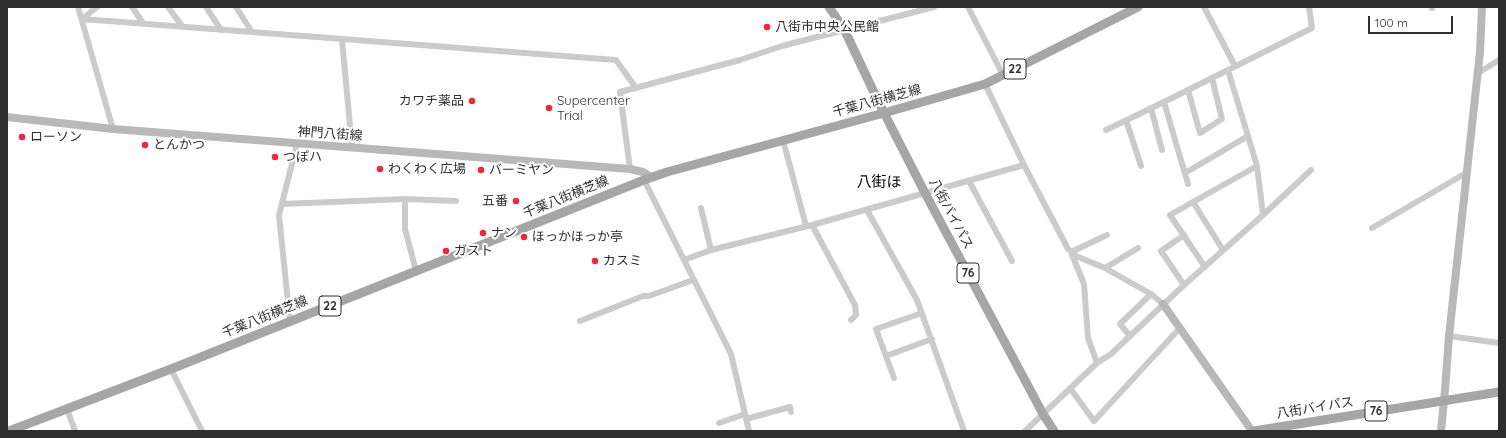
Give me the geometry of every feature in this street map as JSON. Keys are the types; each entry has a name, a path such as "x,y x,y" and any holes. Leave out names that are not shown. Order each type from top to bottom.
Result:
{"main road":[{"name":"76","path":"829,7 844,29 884,113"},
{"name":"千葉八街横芝線","path":"9,431 290,322 647,179 985,84 1138,7"},
{"path":"1440,431 1466,173 1478,73 1482,7"},
{"name":"八街バイパス","path":"884,113 1043,414 1054,431"},
{"name":"神門八街線","path":"7,117 113,129 630,169 643,172 647,179"},
{"path":"1163,304 1179,329 1253,431"},
{"name":"八街バイパス","path":"1253,431 1499,392"}],"street":[{"path":"78,7 113,129"},
{"path":"82,19 97,7"},
{"path":"132,7 143,23"},
{"path":"168,7 182,26"},
{"path":"206,7 222,30"},
{"path":"236,7 252,32"},
{"path":"630,169 620,92 740,60 782,46 844,29 934,7"},
{"path":"968,7 1003,75"},
{"path":"1204,7 1235,66"},
{"path":"1106,130 1312,28 1309,7"},
{"path":"82,19 616,60 636,88"},
{"path":"342,40 352,147"},
{"path":"1478,73 1499,60"},
{"path":"1228,70 1257,166 1263,215"},
{"path":"1188,90 1200,133 1222,119 1212,78"},
{"path":"985,84 1024,165 1068,249 1071,252 1084,284 1086,294 1088,338 1097,363"},
{"path":"1164,102 1188,184"},
{"path":"1151,108 1162,150"},
{"path":"1126,120 1141,166"},
{"path":"1185,173 1248,136"},
{"path":"783,140 809,226 855,306 856,315 851,320"},
{"path":"290,322 279,215 297,144"},
{"path":"684,260 712,250 809,226 1024,165"},
{"path":"1204,266 1170,215 1257,166"},
{"path":"1024,431 1097,363 1111,354 1184,284 1263,215 1311,170"},
{"path":"1372,228 1466,173"},
{"path":"647,179 693,280 731,354 746,416 748,431"},
{"path":"969,181 1012,261"},
{"path":"282,204 405,199 456,201"},
{"path":"405,199 405,229 416,271"},
{"path":"1193,202 1223,250"},
{"path":"701,208 712,250"},
{"path":"867,210 917,300 964,431"},
{"path":"1071,252 1107,235"},
{"path":"1184,235 1161,251 1184,284"},
{"path":"1105,268 1138,248"},
{"path":"1071,252 1105,268 1151,294 1163,304"},
{"path":"580,321 643,296 649,296 693,280"},
{"path":"1130,336 1120,324 1151,294"},
{"path":"894,378 876,329 922,313"},
{"path":"1070,388 1094,421 1179,329"},
{"path":"1449,336 1499,343"},
{"path":"886,356 932,339"},
{"path":"171,369 202,431"},
{"path":"719,423 790,407 791,412"},
{"path":"67,409 75,431"}],"place":[{"name":"八街市中央公民館","path":"767,27"},
{"name":"カワチ薬品","path":"472,101"},
{"name":"Supercenter Trial","path":"549,108"},
{"name":"ローソン","path":"22,137"},
{"name":"とんかつ","path":"145,145"},
{"name":"つぽハ","path":"275,157"},
{"name":"わくわく広場","path":"380,169"},
{"name":"バーミヤン","path":"481,170"},
{"name":"五番","path":"516,201"},
{"name":"ナン","path":"483,233"},
{"name":"ほっかほっか亭","path":"524,237"},
{"name":"ガスト","path":"446,251"},
{"name":"カスミ","path":"595,261"}],"district":[{"name":"八街ほ","path":"879,182"}]}
